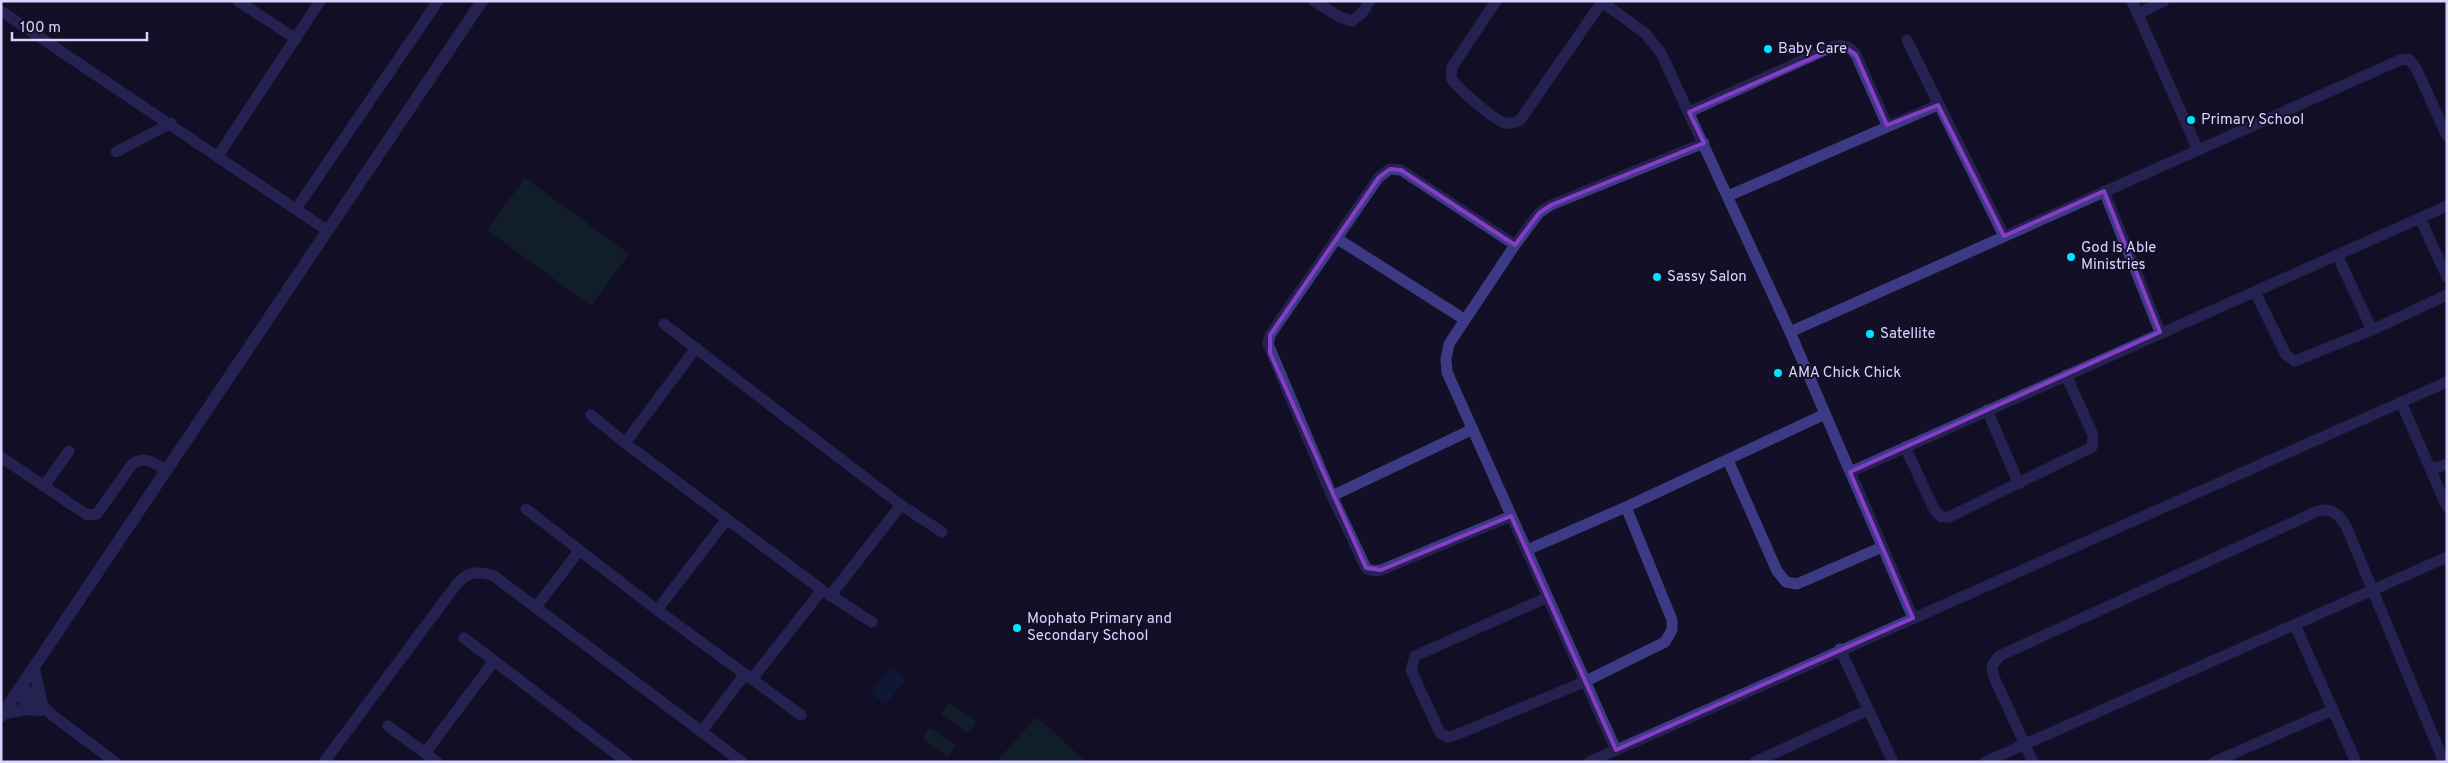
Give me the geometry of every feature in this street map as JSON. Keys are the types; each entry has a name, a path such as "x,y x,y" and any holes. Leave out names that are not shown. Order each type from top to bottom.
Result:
{"street":[{"path":"238,1 296,39"},
{"path":"218,156 320,1"},
{"path":"296,209 438,1"},
{"path":"3,715 482,1"},
{"path":"1314,1 1340,17 1352,21 1362,13 1370,1"},
{"path":"1496,1 1452,67 1451,78 1456,87 1503,122 1512,124 1520,120 1602,2 1654,42 1704,143 1790,332 1913,618"},
{"path":"2132,1 2198,150"},
{"path":"2138,14 2164,1"},
{"path":"1,11 328,231"},
{"path":"1907,40 2004,236"},
{"path":"1689,112 1834,46 1842,45 1852,50 1856,55 1887,125"},
{"path":"1790,332 2397,61 2407,59 2416,68 2447,136"},
{"path":"1728,196 1887,125 1938,105"},
{"path":"116,152 171,124"},
{"path":"1616,750 1546,598 1527,550 1448,372 1446,359 1450,344 1464,319 1515,244 1539,213 1551,205 1704,143"},
{"path":"1511,516 1381,570 1373,571 1364,565 1332,496 1268,344 1270,335 1336,238 1379,177 1390,169 1401,170 1515,244"},
{"path":"2104,191 2160,332"},
{"path":"1850,472 2160,332 2255,292 2447,206"},
{"path":"2420,218 2447,277"},
{"path":"1336,238 1464,319"},
{"path":"2337,255 2372,330"},
{"path":"2255,292 2286,355 2293,360 2302,360 2447,295"},
{"path":"664,324 901,505 942,532"},
{"path":"625,444 696,348"},
{"path":"1905,447 1935,511 1942,517 1949,517 2085,453 2094,445 2093,435 2066,376"},
{"path":"1590,762 2447,382"},
{"path":"2401,402 2447,507"},
{"path":"1987,410 2018,484"},
{"path":"1527,550 1626,507 1825,414"},
{"path":"591,415 625,444 826,593 872,622"},
{"path":"1332,496 1473,429"},
{"path":"44,486 69,451"},
{"path":"1,457 87,515 92,516 96,514 132,464 139,459 146,458 167,471"},
{"path":"1728,460 1777,571 1786,582 1793,584 1801,582 1882,547"},
{"path":"2431,470 2447,464"},
{"path":"702,731 826,593 901,505"},
{"path":"1546,598 1419,652 1411,665 1413,675 1440,733 1448,736 1456,735 1584,682 1661,645 1672,630 1672,620 1626,507"},
{"path":"526,510 657,610 801,715"},
{"path":"2033,762 1993,675 1992,666 1999,656 2318,511 2331,510 2343,520 2444,762"},
{"path":"657,610 726,519"},
{"path":"536,607 579,551"},
{"path":"1985,762 2447,557"},
{"path":"324,762 463,577 475,572 494,576 742,762"},
{"path":"2295,625 2356,762"},
{"path":"464,638 627,762"},
{"path":"1840,650 1893,762"},
{"path":"425,753 494,661"},
{"path":"34,669 45,710"},
{"path":"19,690 115,762"},
{"path":"3,715 28,709 45,710"},
{"path":"1755,762 1868,710"},
{"path":"2214,762 2333,710"},
{"path":"388,726 437,762"}],"highlighted area":[{"path":"1842,45 1856,55 1887,125 1938,105 2004,236 2104,191 2160,332 1850,472 1913,618 1616,750 1511,516 1381,570 1366,568 1270,353 1270,335 1379,177 1390,169 1401,170 1515,245 1539,213 1551,205 1704,143 1689,112"}],"green space":[{"path":"525,178 629,254 591,306 487,230"},
{"path":"949,702 976,722 967,733 941,714"},
{"path":"1037,717 1086,762 996,762"},
{"path":"930,728 956,746 948,757 922,739"}],"water":[{"path":"890,667 906,679 886,704 871,693"}],"place":[{"name":"Baby Care","path":"1768,49"},
{"name":"Primary School","path":"2191,120"},
{"name":"God Is Able Ministries","path":"2071,257"},
{"name":"Sassy Salon","path":"1657,277"},
{"name":"Satellite","path":"1870,334"},
{"name":"AMA Chick Chick","path":"1778,373"},
{"name":"Mophato Primary and Secondary School","path":"1017,628"}]}
